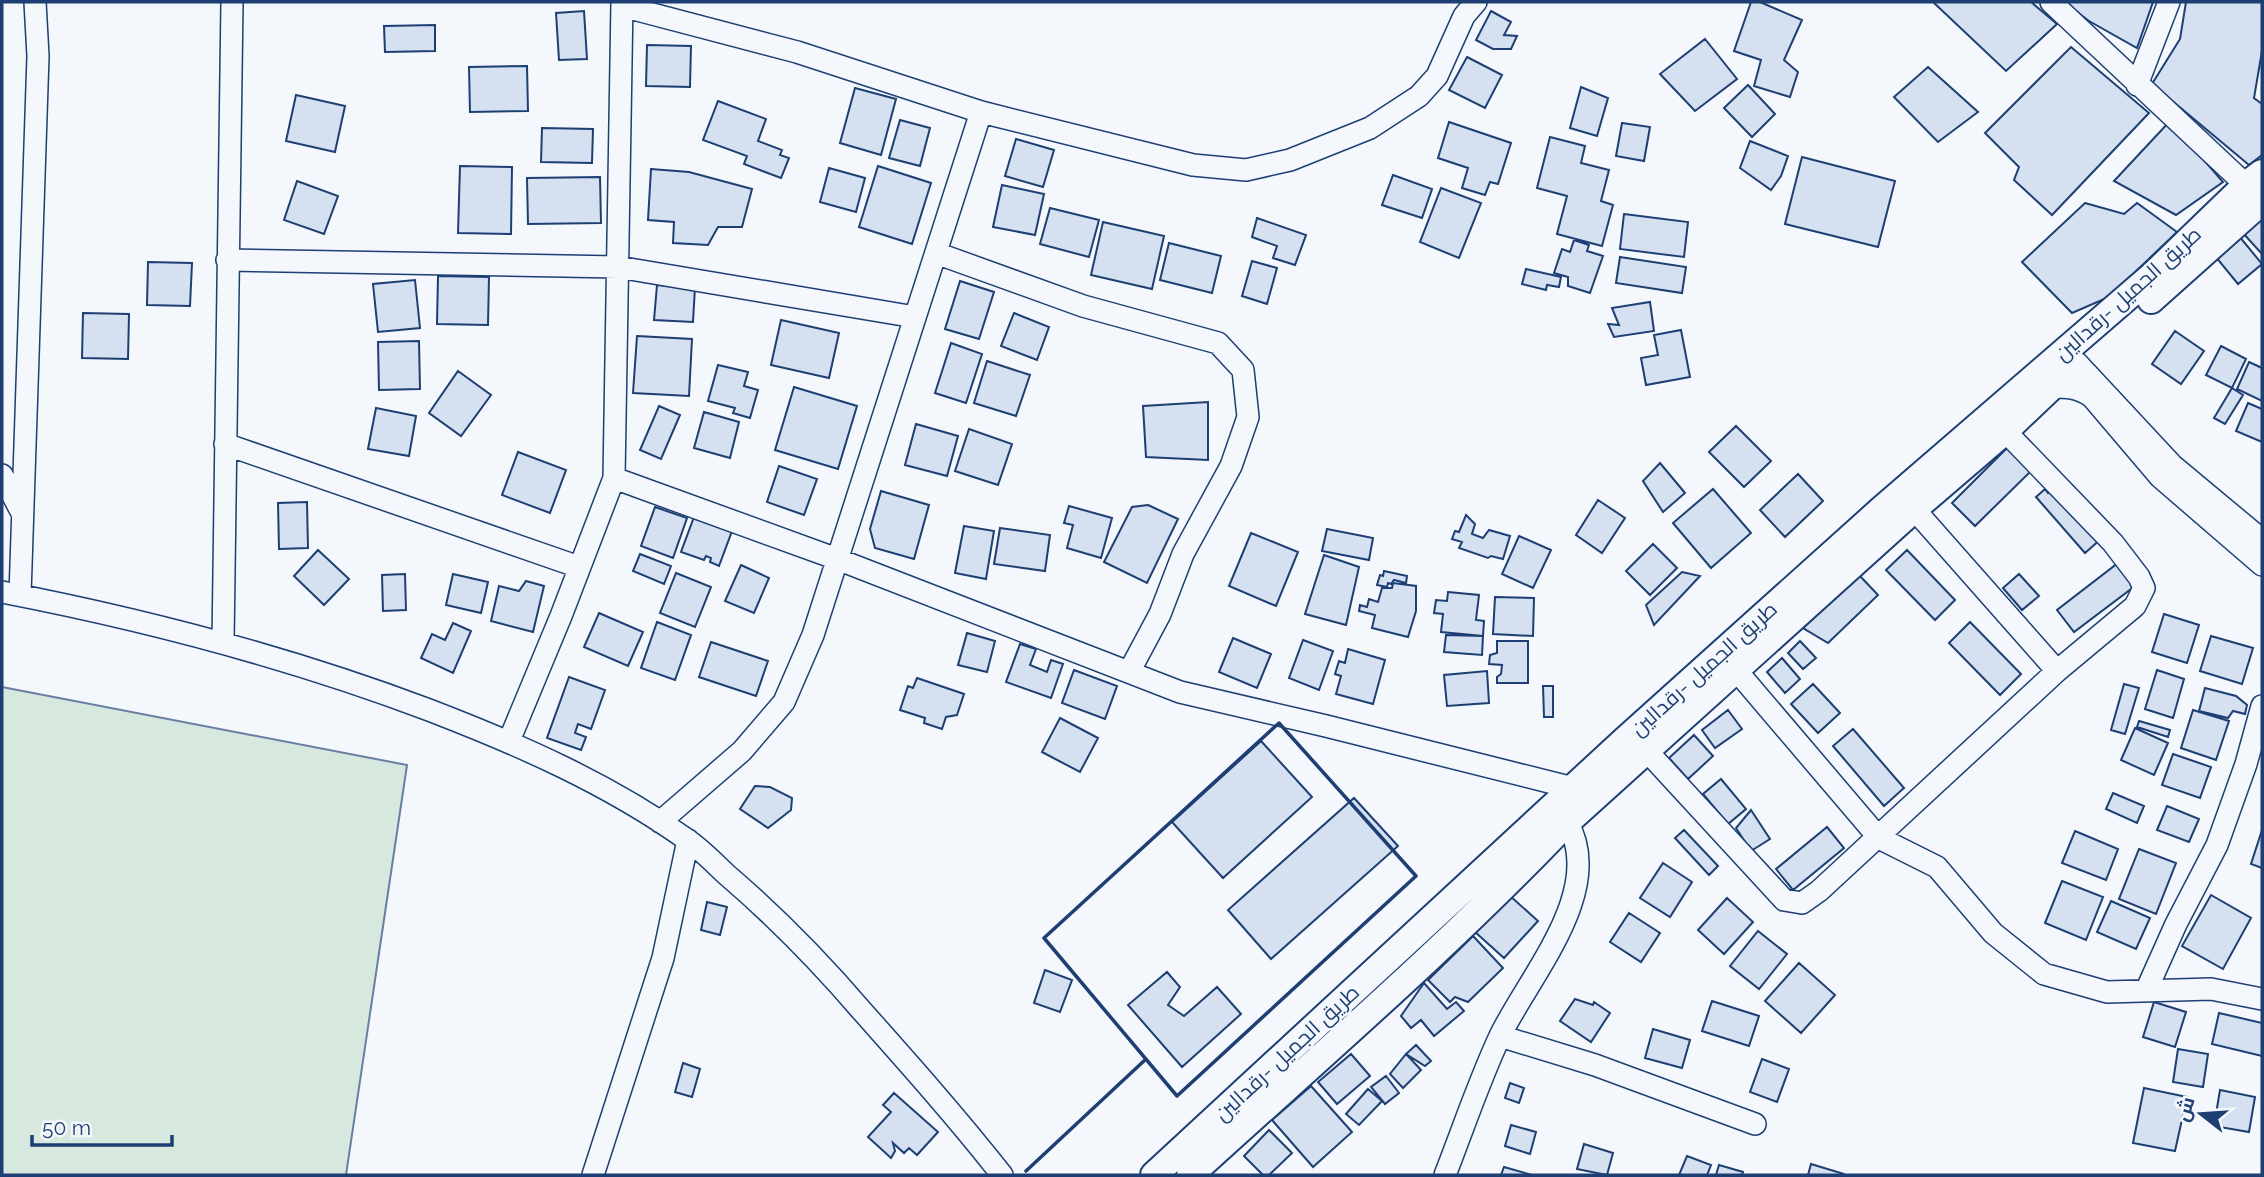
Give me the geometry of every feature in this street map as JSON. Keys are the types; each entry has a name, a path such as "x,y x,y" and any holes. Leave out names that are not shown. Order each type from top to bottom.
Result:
{"main road":[{"name":"طريق الجميل -رقدالين","path":"1154,1175 1573,788 1881,510 2070,358 2154,274 2257,186"},
{"name":"طريق الجميل -رقدالين","path":"1190,1175 1529,862 1567,822 1914,509 2005,431 2050,387 2070,358"}],"street":[{"path":"35,2 37,56 23,514 11,593 223,643 304,666 509,741 568,768 660,822 688,840 764,907 812,954 967,1130 1002,1175"},
{"path":"223,643 232,2"},
{"path":"509,741 614,478 622,4 797,52 981,112 1193,165 1246,170 1290,160 1370,128 1419,96 1437,76 1464,16 1476,2"},
{"path":"2051,2 2137,85 2257,186"},
{"path":"2137,85 2169,2"},
{"path":"660,822 742,751 784,702 813,635 981,112"},
{"path":"936,253 1083,306 1217,343 1243,370 1248,417 1231,466 1183,554 1160,614 1129,672"},
{"path":"227,260 618,267 915,317"},
{"path":"2070,358 2172,465 2262,540"},
{"path":"2050,387 2073,387 2092,397 2160,477 2262,565"},
{"path":"1646,750 1784,900 1802,903 1879,838 2057,671 2135,606 2144,588 2139,577 2113,543 2005,431"},
{"path":"225,444 579,567"},
{"path":"2,475 23,514"},
{"path":"614,478 837,559 1180,692 1573,788"},
{"path":"1914,509 2057,671"},
{"path":"1736,670 1879,838 1937,867 1993,933 2044,974 2107,992 2211,989 2262,999"},
{"path":"2146,991 2176,924 2217,845 2246,765 2262,706"},
{"path":"1445,1175 1500,1036 1567,918 1579,863 1575,836 1567,822"},
{"path":"593,1175 663,958 688,840"},
{"path":"1500,1036 1595,1065 1755,1124"}],"shaded area":[{"path":"2,687 407,765 346,1175 2,1175"}],"building":[{"path":"1751,2 1760,2 1802,20 1784,60 1798,72 1790,97 1754,86 1761,60 1734,51"},
{"path":"1933,2 2031,2 2057,24 2006,71"},
{"path":"2064,2 2153,2 2137,48 2089,21"},
{"path":"2186,2 2262,2 2262,51 2254,98 2262,104 2262,155 2249,165 2152,84 2180,39"},
{"path":"584,11 587,59 559,60 556,13"},
{"path":"1491,11 1511,22 1504,35 1517,36 1511,49 1493,49 1476,40"},
{"path":"435,25 435,51 385,52 384,26"},
{"path":"1705,39 1737,79 1695,111 1660,74"},
{"path":"647,45 691,46 690,87 646,86"},
{"path":"2071,47 2149,113 2052,215 2014,180 2019,167 1985,133"},
{"path":"1467,57 1502,75 1485,108 1449,90"},
{"path":"527,66 528,111 470,112 469,67"},
{"path":"1928,67 1978,112 1938,142 1894,97"},
{"path":"1748,85 1775,114 1752,137 1724,108"},
{"path":"1581,87 1608,98 1597,136 1570,128"},
{"path":"855,88 896,99 881,155 840,143"},
{"path":"296,95 345,106 335,152 286,141"},
{"path":"718,101 766,119 758,141 782,150 780,155 789,158 781,178 744,164 747,156 703,140"},
{"path":"900,120 930,128 920,166 889,158"},
{"path":"2170,121 2223,182 2176,215 2114,181"},
{"path":"1449,122 1511,143 1498,184 1490,182 1485,195 1462,188 1468,168 1438,158"},
{"path":"1622,123 1650,127 1644,161 1616,156"},
{"path":"542,128 593,129 592,163 541,162"},
{"path":"1550,137 1585,146 1581,163 1609,170 1601,201 1613,205 1602,246 1557,234 1567,196 1537,188"},
{"path":"1016,139 1054,150 1043,187 1005,176"},
{"path":"1750,141 1788,156 1781,176 1771,190 1740,168"},
{"path":"1802,157 1895,181 1878,247 1785,224"},
{"path":"460,166 512,167 511,234 458,233"},
{"path":"878,166 931,183 912,244 859,227"},
{"path":"829,168 865,178 856,212 820,202"},
{"path":"651,169 689,172 752,189 742,227 718,227 708,245 673,243 674,222 648,220"},
{"path":"1393,175 1432,189 1422,218 1382,205"},
{"path":"600,177 601,223 528,224 527,178"},
{"path":"297,181 338,196 324,234 284,220"},
{"path":"1002,185 1044,194 1035,235 993,227"},
{"path":"1441,188 1481,203 1459,258 1420,242"},
{"path":"2085,203 2124,214 2137,203 2177,232 2109,297 2072,313 2022,262"},
{"path":"1050,208 1099,220 1089,257 1040,244"},
{"path":"2262,213 2262,254 2242,232"},
{"path":"1624,214 1688,222 1684,257 1620,249"},
{"path":"1257,218 1306,235 1295,265 1273,258 1277,246 1252,237"},
{"path":"1103,222 1164,236 1152,289 1091,275"},
{"path":"2239,236 2262,264 2238,284 2215,256"},
{"path":"1574,240 1589,245 1587,251 1603,256 1590,293 1568,286 1568,277 1554,273 1562,249 1570,252"},
{"path":"1169,243 1221,256 1212,293 1160,280"},
{"path":"1620,257 1686,267 1682,293 1616,283"},
{"path":"1252,261 1277,268 1267,304 1242,296"},
{"path":"148,262 192,263 190,306 147,305"},
{"path":"1526,269 1561,277 1559,287 1547,285 1546,290 1522,284"},
{"path":"438,276 489,277 488,325 437,324"},
{"path":"415,280 420,328 378,332 373,284"},
{"path":"960,281 994,292 979,339 945,329"},
{"path":"657,285 695,287 693,322 654,320"},
{"path":"1650,302 1654,331 1614,337 1608,324 1619,325 1612,308"},
{"path":"83,313 129,314 128,359 82,358"},
{"path":"1014,313 1049,327 1037,360 1001,346"},
{"path":"781,320 839,333 829,378 771,365"},
{"path":"1681,330 1690,377 1646,385 1641,358 1658,355 1654,335"},
{"path":"2175,331 2204,351 2181,384 2152,364"},
{"path":"637,336 692,339 689,396 633,393"},
{"path":"419,341 420,389 379,390 378,342"},
{"path":"951,343 982,354 966,403 935,393"},
{"path":"2221,346 2246,359 2232,388 2206,375"},
{"path":"987,361 1030,375 1016,416 974,403"},
{"path":"2249,362 2262,368 2262,401 2237,389"},
{"path":"718,365 748,372 744,386 758,390 750,418 733,413 735,408 708,401"},
{"path":"458,371 491,395 461,436 429,413"},
{"path":"794,387 857,406 838,469 775,450"},
{"path":"2232,388 2243,395 2225,424 2214,418"},
{"path":"1208,402 1208,460 1146,457 1143,406"},
{"path":"2248,403 2262,409 2262,442 2236,431"},
{"path":"659,406 680,415 661,459 640,450"},
{"path":"376,408 416,416 409,456 368,449"},
{"path":"704,412 739,422 730,458 694,448"},
{"path":"916,424 958,436 947,476 905,465"},
{"path":"1736,426 1771,461 1744,487 1709,452"},
{"path":"969,429 1012,444 998,485 955,471"},
{"path":"2008,447 2031,471 1975,526 1952,503"},
{"path":"518,452 566,470 550,513 502,495"},
{"path":"1660,463 1685,493 1663,512 1643,481"},
{"path":"779,466 817,479 804,515 767,502"},
{"path":"1798,474 1823,501 1785,537 1760,510"},
{"path":"2056,486 2102,538 2085,553 2036,497 2045,489 2048,493"},
{"path":"1713,489 1751,533 1711,568 1673,523"},
{"path":"881,491 929,505 914,559 875,548 870,529"},
{"path":"1598,500 1625,518 1602,553 1576,535"},
{"path":"307,502 308,548 279,549 278,503"},
{"path":"1148,505 1178,519 1147,583 1104,562 1132,507"},
{"path":"1069,506 1112,518 1101,558 1067,548 1073,525 1064,523"},
{"path":"655,507 687,518 673,558 641,546"},
{"path":"1466,515 1475,524 1472,534 1483,538 1489,530 1510,536 1503,559 1491,556 1488,558 1459,548 1462,542 1452,539 1455,531 1459,532"},
{"path":"694,517 732,531 719,566 710,562 711,558 706,556 704,560 681,552"},
{"path":"964,526 994,531 986,579 955,573"},
{"path":"1000,528 1050,535 1045,571 994,564"},
{"path":"1327,529 1373,538 1369,560 1322,551"},
{"path":"1251,533 1298,552 1276,606 1229,586"},
{"path":"1519,536 1551,550 1533,588 1502,574"},
{"path":"1653,544 1677,568 1650,595 1626,571"},
{"path":"318,550 349,579 324,605 294,576"},
{"path":"1907,550 1955,600 1935,620 1886,570"},
{"path":"640,554 671,566 664,584 633,571"},
{"path":"1324,555 1359,567 1346,625 1305,614"},
{"path":"2118,563 2135,586 2074,632 2057,610"},
{"path":"741,565 769,578 754,613 725,601"},
{"path":"1384,571 1407,576 1406,583 1394,580 1391,584 1388,583 1387,587 1377,585"},
{"path":"1682,572 1700,576 1654,625 1646,605"},
{"path":"676,573 711,587 695,627 660,613"},
{"path":"405,574 406,610 383,611 382,575"},
{"path":"453,574 488,582 481,613 446,605"},
{"path":"2019,574 2039,596 2022,610 2003,588"},
{"path":"1859,575 1878,595 1828,643 1803,628"},
{"path":"526,581 544,586 533,632 491,621 499,586 519,591"},
{"path":"1393,583 1416,586 1416,611 1408,637 1372,628 1375,615 1359,611 1360,605 1367,607 1369,599 1378,602 1382,588 1392,588"},
{"path":"1448,592 1479,595 1476,620 1484,621 1483,636 1441,632 1443,614 1434,613 1436,600 1447,601"},
{"path":"1495,597 1534,598 1533,636 1493,634"},
{"path":"599,613 643,632 628,666 584,647"},
{"path":"2164,614 2199,625 2187,663 2152,652"},
{"path":"657,622 691,635 675,680 641,668"},
{"path":"1970,622 2021,674 2000,695 1949,643"},
{"path":"453,623 471,631 453,673 421,658 432,634 445,640"},
{"path":"967,633 995,641 987,672 958,665"},
{"path":"1446,635 1483,636 1482,655 1444,652"},
{"path":"2211,636 2253,648 2242,684 2200,671"},
{"path":"1233,638 1271,654 1257,688 1219,672"},
{"path":"1303,640 1333,651 1319,690 1289,678"},
{"path":"1497,641 1528,641 1528,683 1497,683 1502,665 1489,664 1490,655 1497,653"},
{"path":"1800,641 1816,658 1803,669 1788,653"},
{"path":"711,642 768,661 756,696 699,677"},
{"path":"1020,644 1036,649 1030,665 1047,672 1051,660 1063,664 1051,698 1006,682"},
{"path":"1348,649 1385,660 1373,704 1336,694 1341,676 1335,674 1339,661 1345,663"},
{"path":"1782,658 1800,679 1785,693 1767,672"},
{"path":"1074,670 1117,686 1105,719 1062,703"},
{"path":"2157,670 2184,679 2173,718 2145,709"},
{"path":"1487,671 1489,703 1447,706 1444,675"},
{"path":"569,677 605,690 591,729 578,724 575,733 586,737 581,750 547,738"},
{"path":"917,678 964,694 957,715 946,717 942,729 924,723 925,718 900,710 908,686 913,688"},
{"path":"1813,684 1840,713 1818,733 1791,704"},
{"path":"2124,684 2139,688 2125,734 2111,730"},
{"path":"1543,686 1553,686 1553,717 1544,717"},
{"path":"2205,688 2236,696 2247,705 2245,714 2233,711 2228,718 2199,711"},
{"path":"1728,710 1742,729 1715,748 1702,730"},
{"path":"2193,710 2229,721 2216,760 2181,748"},
{"path":"1060,718 1098,738 1080,772 1042,752"},
{"path":"2139,721 2170,730 2168,737 2137,727"},
{"path":"2135,728 2168,743 2154,775 2121,760"},
{"path":"1853,729 1904,788 1884,806 1833,746"},
{"path":"1694,735 1713,756 1688,779 1669,758"},
{"path":"1261,741 1312,797 1223,878 1172,822"},
{"path":"2173,754 2211,767 2200,798 2162,785"},
{"path":"1721,779 1746,809 1728,824 1703,794"},
{"path":"755,786 770,787 792,798 791,810 768,828 740,809"},
{"path":"2113,793 2144,806 2137,823 2106,809"},
{"path":"1354,798 1398,846 1271,959 1228,910"},
{"path":"2167,806 2199,819 2189,842 2157,830"},
{"path":"1751,810 1770,839 1751,851 1736,828"},
{"path":"1827,827 1844,848 1793,890 1776,869"},
{"path":"1684,830 1718,866 1709,875 1675,838"},
{"path":"2262,830 2262,868 2251,864"},
{"path":"2075,831 2118,849 2106,880 2062,863"},
{"path":"2139,849 2176,863 2156,914 2119,899"},
{"path":"1663,863 1692,882 1670,917 1640,898"},
{"path":"2062,881 2103,897 2086,940 2045,923"},
{"path":"1509,895 1538,921 1504,958 1475,932"},
{"path":"2211,895 2251,918 2223,969 2182,946"},
{"path":"1727,898 1753,922 1724,954 1698,930"},
{"path":"2111,901 2150,918 2136,949 2097,932"},
{"path":"707,902 727,907 720,935 701,930"},
{"path":"1629,913 1660,933 1641,962 1610,942"},
{"path":"1758,931 1787,954 1759,989 1730,966"},
{"path":"1473,936 1503,968 1468,1002 1455,997 1450,1002 1428,980"},
{"path":"1799,963 1835,995 1801,1033 1765,1001"},
{"path":"1045,970 1072,980 1060,1012 1034,1003"},
{"path":"1167,972 1180,987 1168,1005 1184,1016 1217,987 1241,1014 1182,1067 1128,1005"},
{"path":"1424,983 1447,1009 1456,1002 1464,1011 1434,1036 1421,1020 1411,1028 1401,1016"},
{"path":"1575,999 1593,1005 1594,1002 1610,1013 1591,1042 1560,1021"},
{"path":"1712,1001 1759,1016 1749,1046 1702,1031"},
{"path":"2154,1002 2186,1012 2175,1047 2143,1037"},
{"path":"2219,1013 2262,1023 2262,1056 2212,1044"},
{"path":"1653,1029 1690,1040 1682,1068 1645,1058"},
{"path":"1416,1045 1431,1061 1425,1066 1406,1054"},
{"path":"2178,1049 2208,1054 2203,1087 2173,1082"},
{"path":"1351,1054 1370,1076 1337,1104 1318,1082"},
{"path":"1406,1054 1421,1070 1403,1088 1390,1074"},
{"path":"1762,1059 1789,1069 1777,1102 1750,1092"},
{"path":"683,1063 700,1069 692,1097 675,1092"},
{"path":"1386,1076 1399,1093 1385,1104 1371,1087"},
{"path":"1510,1083 1524,1088 1519,1103 1505,1098"},
{"path":"1311,1086 1352,1132 1313,1167 1272,1120"},
{"path":"2144,1088 2187,1097 2175,1151 2133,1143"},
{"path":"1368,1089 1382,1101 1359,1125 1346,1114"},
{"path":"2220,1090 2255,1097 2249,1132 2214,1126"},
{"path":"894,1093 938,1132 917,1155 909,1148 904,1153 893,1143 895,1151 891,1158 868,1137 891,1112 883,1105"},
{"path":"1511,1125 1536,1132 1530,1154 1505,1146"},
{"path":"1269,1130 1292,1153 1269,1175 1263,1175 1244,1156"},
{"path":"1584,1144 1613,1153 1607,1175 1577,1169"},
{"path":"1687,1156 1711,1165 1707,1175 1679,1175"},
{"path":"1811,1164 1844,1174 1844,1175 1808,1175"},
{"path":"1719,1165 1743,1172 1742,1175 1716,1175"},
{"path":"1504,1167 1532,1175 1501,1175"}],"wall":[{"path":"1279,723 1416,876 1177,1096 1044,938 1279,723"},
{"path":"1026,1171 1146,1059"}]}
